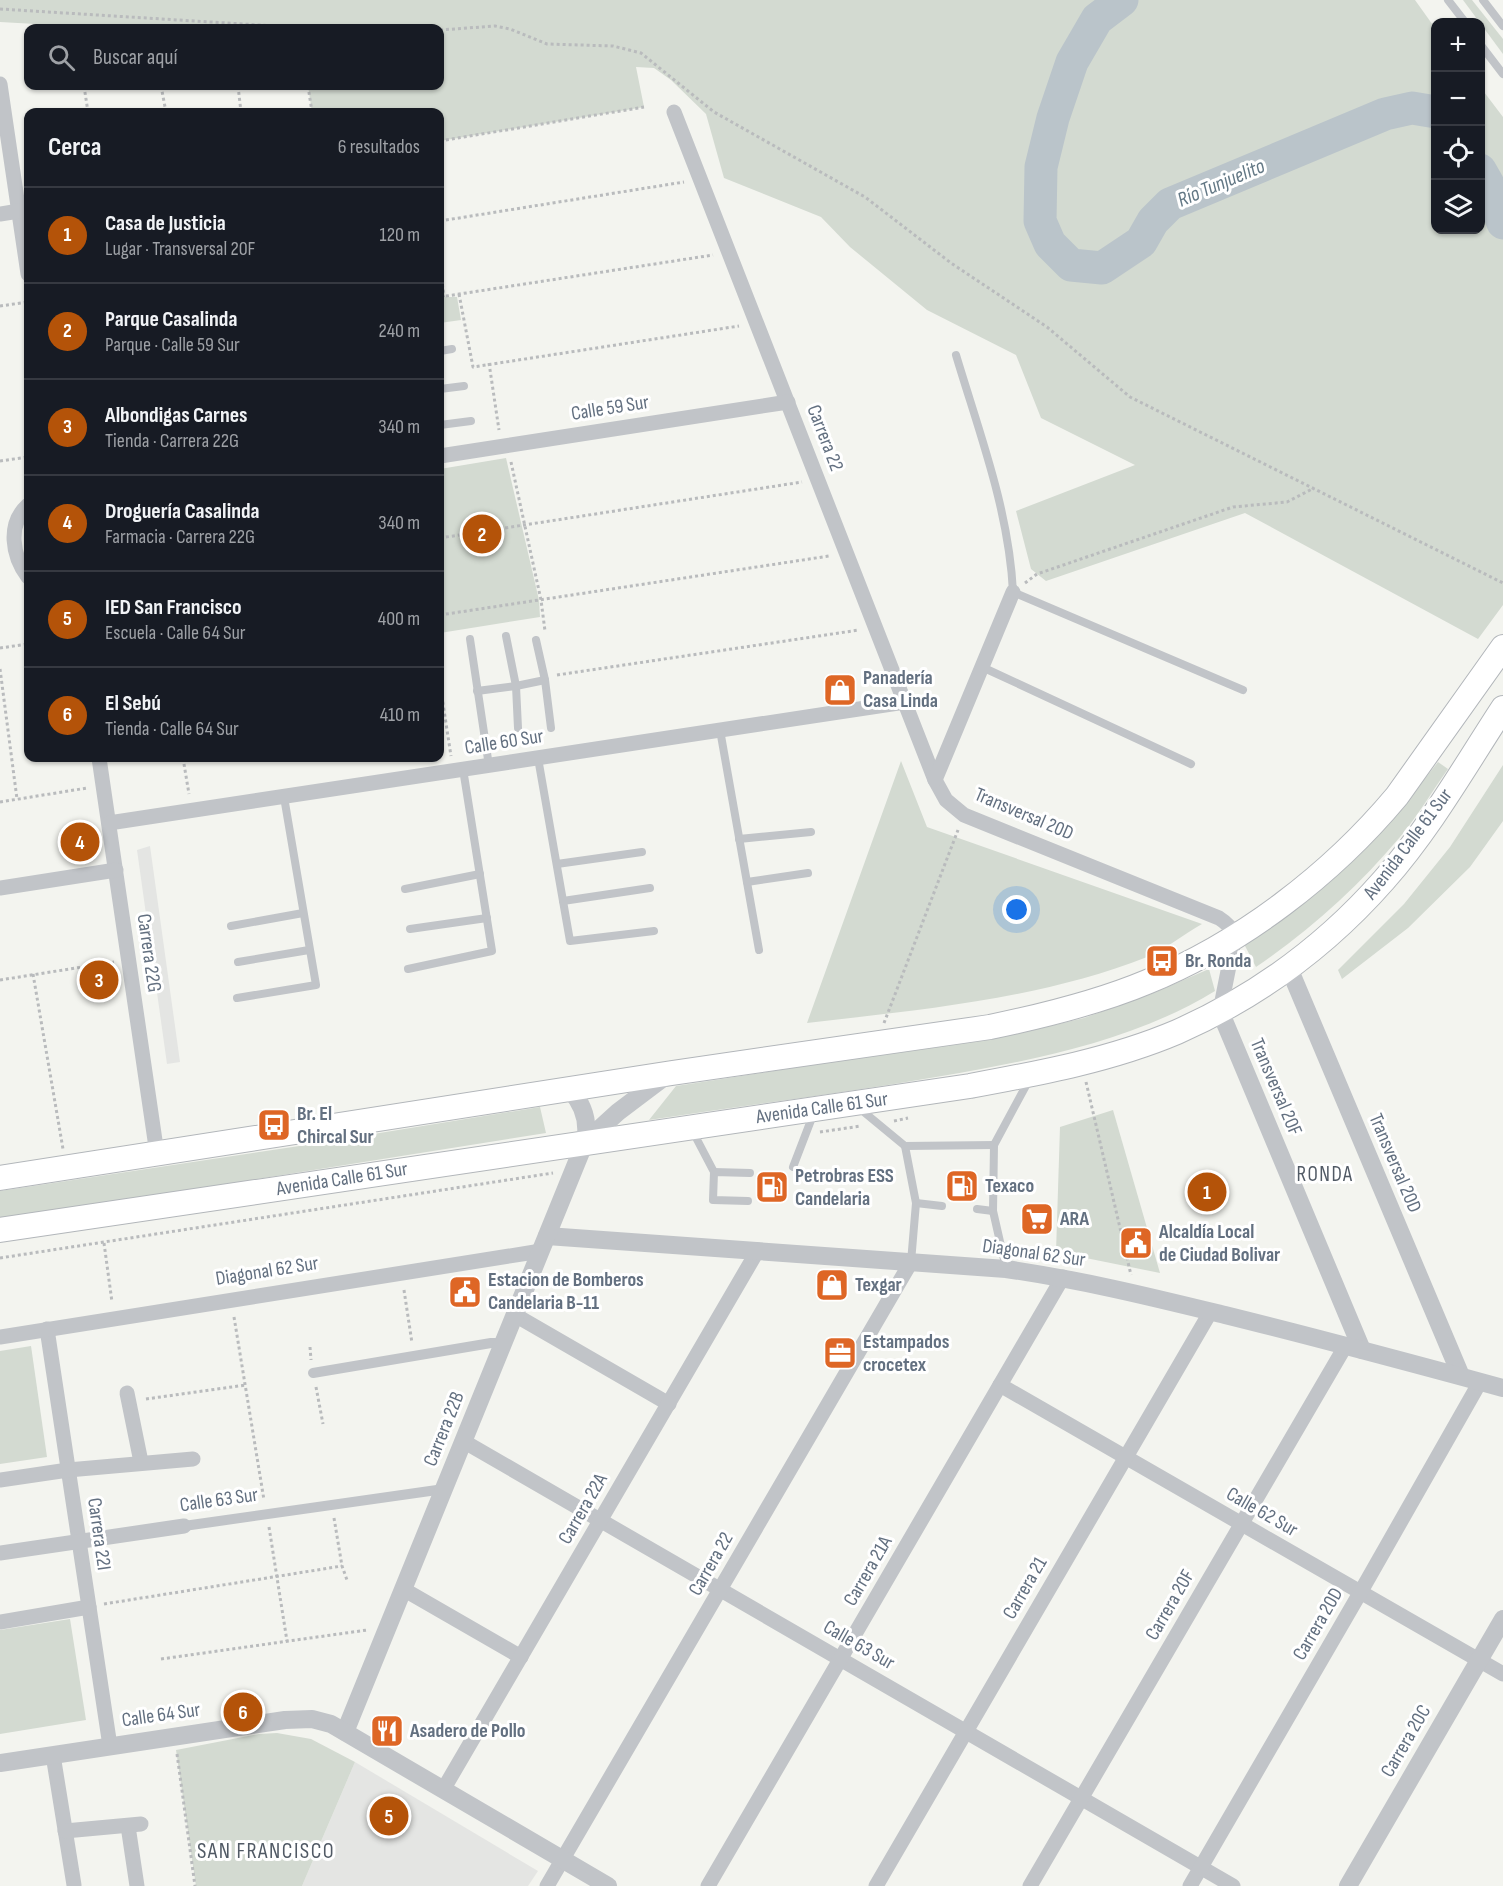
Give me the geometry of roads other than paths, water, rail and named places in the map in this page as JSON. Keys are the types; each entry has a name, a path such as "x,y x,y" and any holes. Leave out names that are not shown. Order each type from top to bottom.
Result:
{"main road":[{"name":"Avenida Calle 61 Sur","path":"0,1178 990,1026 1076,1006 1146,983 1179,968 1235,936 1306,885 1349,848 1378,819 1419,767 1503,647"},
{"name":"Avenida Calle 61 Sur","path":"0,1230 690,1126 853,1104 1033,1074 1082,1063 1177,1032 1255,991 1340,926 1385,879 1434,814 1503,708"}],"street":[{"path":"0,84 24,246"},
{"name":"Carrera 22","path":"674,112 935,780"},
{"path":"0,214 19,211"},
{"name":"Calle 59 Sur","path":"444,455 788,402"},
{"path":"24,511 17,522 14,537 7,548 24,572"},
{"path":"935,780 1013,592"},
{"name":"Calle 60 Sur","path":"109,824 905,702"},
{"name":"Carrera 22G","path":"100,762 158,1154"},
{"name":"Transversal 20D","path":"935,780 946,800 964,815 1220,918 1232,928 1235,936"},
{"path":"0,888 116,870"},
{"path":"1220,1011 1235,936"},
{"name":"Transversal 20D","path":"1288,968 1461,1376"},
{"name":"Transversal 20F","path":"1220,1011 1354,1347"},
{"name":"Carrera 22B","path":"585,1142 618,1112 667,1074"},
{"name":"Carrera 22B","path":"345,1732 585,1142 587,1132 583,1107 570,1090"},
{"name":"Diagonal 62 Sur","path":"0,1337 401,1273 544,1243 758,1250 1006,1269 1063,1277 1135,1292 1354,1347 1503,1388"},
{"name":"Carrera 22A","path":"443,1790 758,1250"},
{"name":"Carrera 22","path":"547,1886 911,1262"},
{"name":"Carrera 21A","path":"708,1886 1063,1277"},
{"name":"Carrera 21","path":"876,1886 1211,1311"},
{"path":"515,1315 669,1404"},
{"name":"Carrera 22I","path":"48,1329 110,1746"},
{"path":"314,1374 491,1343 503,1343"},
{"name":"Carrera 20F","path":"1030,1886 1241,1525 1354,1347"},
{"name":"Carrera 20D","path":"1190,1886 1480,1382"},
{"name":"Calle 62 Sur","path":"1000,1385 1503,1674"},
{"path":"128,1397 141,1462"},
{"name":"Calle 63 Sur","path":"463,1441 967,1730 1233,1886"},
{"path":"0,1480 141,1462 193,1459"},
{"name":"Calle 63 Sur","path":"0,1553 444,1489"},
{"path":"403,1589 521,1657"},
{"path":"0,1622 89,1607"},
{"name":"Carrera 20C","path":"1348,1886 1503,1619"},
{"name":"Calle 64 Sur","path":"0,1763 285,1720 312,1719 331,1724 608,1886"},
{"path":"53,1755 74,1885"},
{"path":"65,1831 134,1825 137,1886"}],"lane":[{"path":"1448,0 1462,18"},
{"path":"1483,0 1502,23"},
{"path":"1485,51 1503,74"},
{"path":"444,350 452,349"},
{"path":"956,355 1004,516 1011,553 1013,592 1243,690"},
{"path":"444,388 464,386"},
{"path":"444,424 471,421"},
{"path":"506,636 516,686 518,728"},
{"path":"470,639 489,766"},
{"path":"536,640 548,678 551,728"},
{"path":"982,667 1191,764"},
{"path":"477,691 516,686 548,678"},
{"path":"720,730 759,950"},
{"path":"538,758 570,941 654,931"},
{"path":"408,969 492,951 480,874 458,770"},
{"path":"237,998 316,985 284,797"},
{"path":"739,839 811,832"},
{"path":"557,864 642,852"},
{"path":"747,882 808,873"},
{"path":"405,890 480,874"},
{"path":"563,901 650,888"},
{"path":"231,926 303,913"},
{"path":"410,929 487,918"},
{"path":"238,962 309,950"},
{"path":"1006,1269 993,1211 994,1145 1033,1074"},
{"path":"853,1104 905,1146 994,1145"},
{"path":"794,1167 815,1109"},
{"path":"690,1126 714,1172 712,1200 748,1201"},
{"path":"905,1146 916,1203 911,1262"},
{"path":"714,1172 750,1173"},
{"path":"916,1203 942,1206"},
{"path":"977,1209 993,1211"}],"waterway":[{"name":"Río Tunjuelito","path":"1122,0 1097,19 1072,62 1053,118 1041,167 1040,221 1050,244 1071,265 1102,268 1141,242 1153,221 1170,204 1385,114 1412,108 1431,111"},
{"name":"Río Tunjuelito","path":"1485,179 1503,223"}],"place":[{"name":"Parque Casalinda","path":"482,534"},
{"name":"Panadería Casa Linda","path":"840,690"},
{"name":"Droguería Casalinda","path":"80,842"},
{"name":"Br. Ronda","path":"1162,961"},
{"name":"Albondigas Carnes","path":"99,980"},
{"name":"Br. El Chircal Sur","path":"274,1125"},
{"name":"Texaco","path":"962,1186"},
{"name":"Petrobras ESS Candelaria","path":"772,1187"},
{"name":"Casa de Justicia","path":"1207,1192"},
{"name":"ARA","path":"1037,1219"},
{"name":"Alcaldía Local de Ciudad Bolivar","path":"1136,1243"},
{"name":"Texgar","path":"832,1285"},
{"name":"Estacion de Bomberos Candelaria B-11","path":"465,1292"},
{"name":"Estampados crocetex","path":"840,1353"},
{"name":"El Sebú","path":"243,1712"},
{"name":"Asadero de Pollo","path":"387,1731"},
{"name":"IED San Francisco","path":"389,1816"}],"district":[{"name":"RONDA","path":"1325,1174"},
{"name":"SAN FRANCISCO","path":"266,1851"}]}
